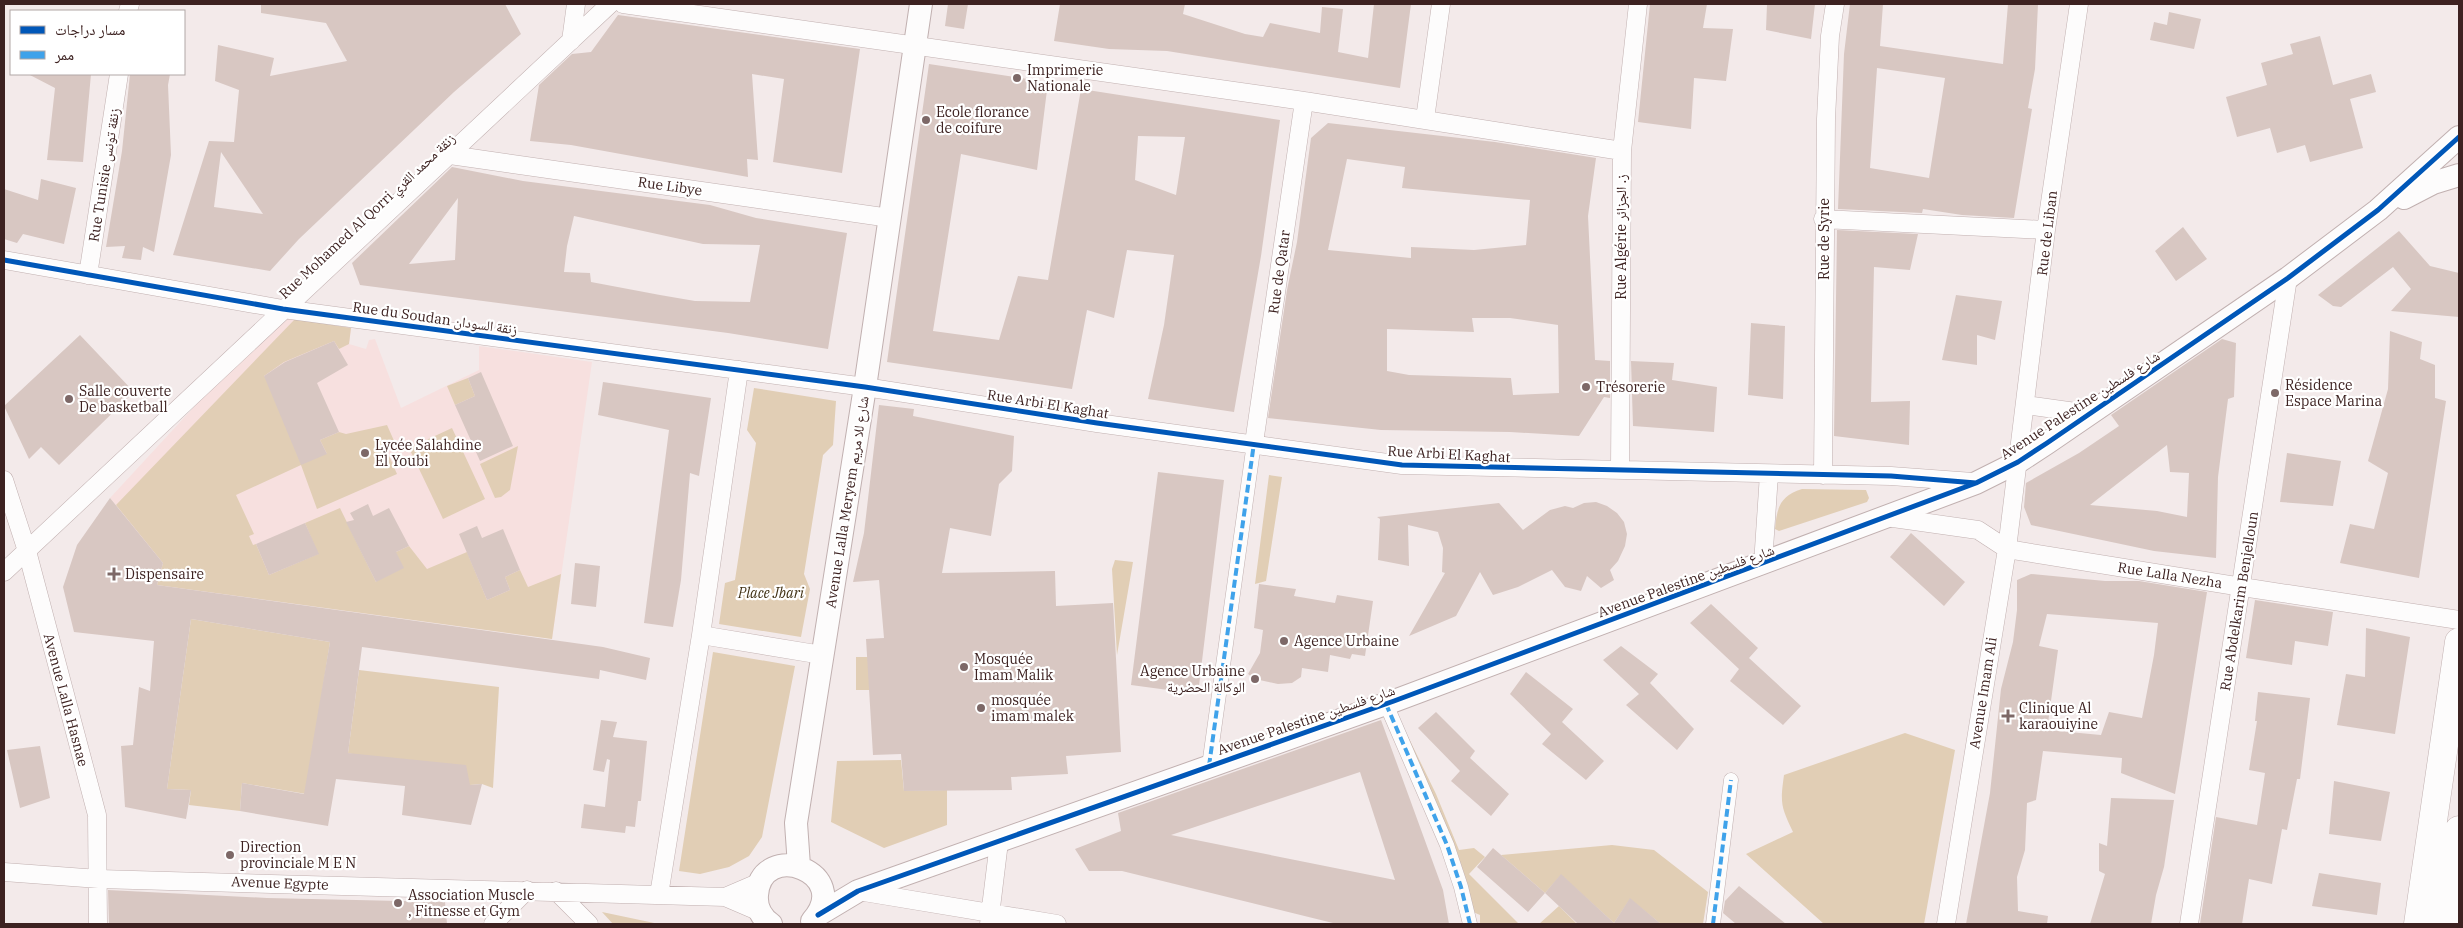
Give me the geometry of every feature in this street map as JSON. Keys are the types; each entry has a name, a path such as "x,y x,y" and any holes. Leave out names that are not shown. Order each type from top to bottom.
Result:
{"main road":[{"path":"2418,924 2459,642"},
{"path":"2446,924 2459,830"}],"street":[{"path":"571,41 576,4"},
{"name":"Rue Mohamed Al Qorri زنقة محمد القري","path":"4,572 610,4"},
{"path":"622,4 1304,101 1622,151"},
{"name":"Avenue Lalla Meryem شارع للا مريم","path":"768,875 796,823 865,387 921,4"},
{"path":"1425,119 1441,4"},
{"name":"Rue Algérie ز. الجزائر","path":"1620,470 1622,151 1638,4"},
{"name":"Rue de Syrie","path":"1823,475 1823,219 1830,36 1835,4"},
{"name":"Rue de Liban","path":"2018,462 2046,230 2079,4"},
{"name":"Rue Tunisie زنقة تونس","path":"88,275 119,75"},
{"name":"Rue de Qatar","path":"1254,443 1304,101"},
{"name":"Avenue Palestine شارع فلسطين","path":"812,922 858,891 1386,704 1976,483 2018,462 2288,278 2378,210 2459,137"},
{"name":"Rue Libye","path":"450,155 890,218"},
{"name":"Avenue Palestine شارع فلسطين","path":"2378,210 2433,183 2459,175"},
{"path":"1823,219 2046,230"},
{"name":"Rue du Soudan زنقة السودان","path":"4,260 283,309 865,387"},
{"name":"Rue Abdelkarim Benjelloun","path":"2189,924 2288,278"},
{"path":"659,895 701,635 739,370"},
{"name":"Rue Arbi El Kaghat","path":"865,387 1097,423 1254,443 1402,465 1890,476 1976,483"},
{"path":"2026,405 2090,414"},
{"path":"1209,766 1254,443"},
{"name":"Avenue Imam Ali","path":"1946,924 2007,549 2018,462"},
{"path":"1763,564 1769,474"},
{"name":"Avenue Lalla Hasnae","path":"4,480 27,552 97,815 98,924"},
{"name":"Rue Lalla Nezha","path":"1885,517 1978,530 2007,549 2459,620"},
{"path":"701,635 822,655"},
{"path":"1386,704 1446,845 1461,886 1470,924"},
{"path":"1713,924 1731,780"},
{"name":"Avenue Lalla Meryem شارع للا مريم","path":"796,823 808,872 823,896 812,922"},
{"path":"989,919 999,842"},
{"path":"766,920 757,902 768,875 783,865 808,872 858,891 989,919 1057,924"},
{"name":"Avenue Egypte","path":"4,872 99,879 725,897 766,920"},
{"name":"Avenue Egypte","path":"725,897 768,875"},
{"path":"493,924 527,890"},
{"path":"556,891 589,924"}],"shaded area":[{"name":"Lycée Salahdine El Youbi","path":"278,316 351,328 349,344 366,349 369,340 375,339 401,408 479,370 479,346 592,362 552,639 157,585 163,563 110,498"}],"green space":[{"path":"295,319 351,328 349,344 339,349 334,341 284,362 264,376 327,454 320,440 339,432 346,434 387,425 395,443 385,447 397,474 317,509 301,465 236,495 254,534 249,536 253,545 256,544 269,575 318,554 305,523 340,508 376,582 396,552 409,546 427,569 467,552 487,600 510,590 505,577 520,570 528,587 561,574 552,639 157,585 163,563 116,505"},
{"path":"468,378 475,396 455,405 447,386"},
{"name":"Place Jbari","path":"754,388 836,401 833,445 823,455 804,574 810,589 801,637 719,624 725,583 735,580 756,443 747,430"},
{"path":"452,428 485,499 443,519 409,448"},
{"path":"518,446 510,490 501,497 495,498 480,464"},
{"path":"1269,475 1282,477 1266,581 1255,584"},
{"path":"1802,489 1866,490 1869,498 1867,502 1779,531 1775,529 1781,503 1789,495"},
{"path":"1115,560 1133,562 1117,655 1112,569"},
{"path":"191,619 330,642 306,794 242,783 240,811 189,805 191,790 167,789"},
{"path":"713,652 795,666 762,837 749,856 729,867 700,874 679,871"},
{"path":"856,657 874,657 874,690 856,690"},
{"path":"359,670 499,687 493,788 482,784 470,785 348,753"},
{"path":"1399,718 1436,794 1459,850 1474,848 1485,857 1469,874 1519,924 1480,924 1480,915 1466,909"},
{"path":"1905,733 1955,750 1924,924 1824,924 1746,854 1793,832 1782,805 1784,775"},
{"path":"901,760 904,791 947,790 947,825 884,848 831,822 837,761"},
{"path":"1612,845 1654,850 1708,892 1703,924 1661,924 1630,899 1614,923 1561,875 1545,893 1501,855"},
{"path":"1559,906 1576,923 1539,924"},
{"path":"602,912 659,924 613,924"}],"building":[{"path":"261,4 505,4 521,34 454,92 299,239 270,271 173,255 209,141 234,142 239,90 215,81 218,45 274,58 270,76 347,61 326,23 261,13","holes":["221,152 263,214 214,207"]},
{"path":"948,4 968,4 964,29 945,26"},
{"path":"1060,4 1185,4 1183,14 1245,34 1263,37 1270,23 1320,33 1322,7 1343,9 1338,52 1368,58 1374,4 1411,4 1400,88 1167,51 1109,49 1054,41"},
{"path":"1650,4 1707,4 1703,28 1733,29 1726,81 1694,78 1691,129 1638,122"},
{"path":"1767,4 1815,4 1811,39 1766,30"},
{"path":"1850,4 1883,4 1880,46 2003,64 2008,4 2038,4 2035,69 2028,108 2032,109 2014,218 1962,215 1923,209 1922,213 1838,209 1844,54","holes":["1877,68 1945,78 1929,178 1870,168"]},
{"path":"2169,12 2201,19 2194,49 2150,40 2154,22 2167,25"},
{"path":"618,15 860,49 842,173 773,162 784,79 752,74 758,160 747,159 748,177 571,145 530,141 539,85 572,54 591,52"},
{"path":"2320,36 2333,85 2371,74 2376,92 2350,99 2363,148 2310,162 2305,145 2277,153 2270,128 2237,137 2226,97 2267,85 2261,63 2293,54 2290,44"},
{"path":"929,64 1048,82 1037,170 961,154 933,331 999,340 1018,276 1048,280 1081,89 1280,120 1261,256 1234,412 1148,399 1164,325 1174,255 1127,250 1114,318 1087,310 1072,389 887,362","holes":["1138,136 1185,137 1176,195 1135,180"]},
{"path":"30,75 91,75 83,162 47,160 55,88"},
{"path":"130,75 170,75 168,85 171,155 154,252 143,247 141,260 122,258 125,246 106,247 122,151"},
{"path":"1328,123 1495,142 1596,158 1588,216 1595,360 1610,361 1610,398 1604,397 1579,436 1510,432 1381,430 1268,418 1287,290 1297,242 1311,138","holes":["1347,159 1405,167 1402,188 1530,200 1526,245 1474,250 1411,247 1411,258 1328,250","1472,318 1510,318 1558,325 1559,393 1513,395 1511,378 1409,375 1387,371 1387,329 1474,332"]},
{"path":"452,167 523,181 710,205 756,218 847,233 828,349 728,333 360,285 352,263","holes":["458,198 455,260 409,264","574,216 703,244 760,245 750,302 695,301 591,282 590,273 564,272 567,246"]},
{"path":"41,179 76,188 64,244 23,234 17,243 4,239 4,189 38,200"},
{"path":"2183,227 2207,259 2176,281 2155,251"},
{"path":"1837,230 1918,234 1910,270 1874,267 1871,402 1910,401 1909,445 1834,436"},
{"path":"2399,231 2430,266 2459,273 2459,317 2391,311 2411,289 2393,267 2341,307 2333,306 2318,295"},
{"path":"1956,295 2002,301 1995,340 1977,335 1977,365 1942,360"},
{"path":"1751,323 1785,326 1783,399 1748,395"},
{"path":"2390,331 2422,342 2420,359 2435,365 2435,398 2446,401 2419,578 2340,563 2350,524 2374,529 2388,473 2368,461 2388,389"},
{"name":"Salle couverte De basketball","path":"80,335 134,392 59,465 41,447 29,459 4,406"},
{"path":"2222,339 2236,343 2234,397 2228,399 2218,477 2216,558 2154,551 2031,525 2024,507 2026,483 2079,453 2119,426 2111,415","holes":["2167,445 2170,472 2189,473 2187,517 2157,511 2090,505"]},
{"path":"334,341 348,365 317,383 339,432 320,440 327,454 301,465 264,376 285,362"},
{"path":"1631,361 1674,363 1672,380 1717,387 1714,432 1633,426"},
{"path":"481,372 513,446 480,461 455,405 475,396 468,378"},
{"path":"603,382 711,398 699,476 690,473 681,580 673,627 644,623 669,430 598,415"},
{"name":"mosquée imam malek","path":"879,405 914,409 913,416 1014,436 1012,471 999,484 991,536 950,528 942,573 1055,571 1056,606 1113,603 1121,752 1066,756 1068,774 1011,777 1012,790 904,791 901,754 873,755 866,639 884,638 879,580 853,582 864,533"},
{"path":"2287,453 2341,461 2333,506 2280,502"},
{"path":"1158,472 1224,480 1198,694 1131,685"},
{"path":"110,498 163,563 157,585 603,647 650,658 646,680 600,670 599,679 362,647 348,753 466,765 470,785 482,784 471,825 402,815 405,786 336,779 328,826 240,811 242,783 304,794 330,642 191,619 167,789 191,790 186,819 125,807 121,746 133,745 139,687 150,691 154,641 74,632 63,587 77,545"},
{"path":"1596,502 1607,506 1617,513 1624,522 1627,534 1625,546 1618,561 1610,570 1614,580 1601,588 1587,576 1581,591 1565,587 1552,570 1518,587 1493,595 1480,572 1456,616 1409,636 1445,573 1442,572 1443,548 1438,532 1408,525 1409,566 1378,560 1380,519 1377,517 1499,503 1523,530 1550,510 1565,506 1573,508 1584,503"},
{"path":"368,504 373,516 389,508 409,546 396,552 404,568 376,582 346,522 354,520 350,513"},
{"path":"305,523 319,554 269,575 256,544"},
{"path":"477,526 482,538 503,529 520,570 505,577 510,590 487,600 459,534"},
{"path":"1911,533 1965,582 1944,606 1890,557"},
{"path":"575,563 600,566 596,607 571,604"},
{"path":"2031,574 2105,581 2139,581 2207,592 2175,794 2121,773 2122,758 2043,751 2036,800 2027,803 2025,850 2017,877 2018,911 2048,916 2047,924 1966,924 1990,793 2001,689 2013,642 2017,610 2017,580","holes":["2047,614 2158,623 2142,718 2109,712 2101,735 2047,730 2058,650 2039,646"]},
{"path":"1259,584 1296,589 1294,596 1335,603 1337,595 1373,601 1365,656 1352,654 1350,659 1330,655 1328,672 1302,668 1301,677 1292,683 1278,684 1255,679 1248,674 1260,653 1263,630 1254,628"},
{"path":"2255,600 2333,612 2328,646 2295,641 2292,665 2246,658"},
{"path":"1711,604 1758,648 1749,658 1801,706 1783,725 1730,681 1739,669 1690,623"},
{"path":"2366,628 2410,637 2395,734 2337,725 2346,674 2365,677"},
{"path":"1621,646 1658,674 1650,683 1694,729 1677,750 1626,705 1639,694 1603,660"},
{"path":"1526,672 1573,709 1562,722 1604,761 1586,780 1542,744 1551,734 1510,694"},
{"path":"2258,692 2310,698 2300,779 2297,779 2287,830 2282,829 2272,884 2249,879 2242,924 2200,924 2216,817 2257,825 2265,773 2249,770 2257,721 2255,721"},
{"path":"1436,712 1475,751 1470,758 1509,794 1491,816 1451,781 1460,771 1418,728"},
{"path":"601,720 617,722 613,737 647,741 641,801 638,801 635,827 626,826 625,833 581,828 584,804 605,807 610,760 607,759 604,772 593,770"},
{"path":"1381,720 1443,890 1449,924 1337,924 1122,871 1089,871 1075,849 1121,831 1118,813","holes":["1360,772 1395,880 1171,835"]},
{"path":"40,746 50,798 20,808 7,750"},
{"path":"2334,781 2390,792 2381,841 2329,834"},
{"path":"2111,798 2174,800 2164,867 2156,895 2151,924 2090,924 2105,874 2099,871 2099,843 2107,846"},
{"path":"1493,848 1545,893 1528,912 1477,867"},
{"path":"2319,873 2381,883 2377,915 2312,906"},
{"path":"1561,874 1614,923 1630,898 1661,924 1578,924 1545,893"},
{"path":"1739,886 1786,924 1736,924 1723,913 1725,901"},
{"path":"108,890 267,898 445,902 447,924 109,924"}],"marked path":[{"path":"1209,766 1254,443"},
{"path":"1386,704 1447,845 1461,887 1470,924"},
{"path":"1713,924 1731,780"}],"cycle path":[{"path":"818,915 858,891 1394,701 1976,483 2018,462 2047,443 2288,278 2378,210 2459,137"},
{"path":"4,260 283,309 865,387 1097,423 1402,465 1891,476 1976,483"}],"place":[{"name":"Imprimerie Nationale","path":"1017,78"},
{"name":"Ecole florance de coifure","path":"926,120"},
{"name":"Trésorerie","path":"1586,387"},
{"name":"Résidence Espace Marina","path":"2275,393"},
{"name":"Salle couverte De basketball","path":"69,399"},
{"name":"Lycée Salahdine El Youbi","path":"365,453"},
{"name":"Dispensaire","path":"114,574"},
{"name":"Agence Urbaine","path":"1284,641"},
{"name":"Mosquée Imam Malik","path":"964,667"},
{"name":"Agence Urbaine الوكالة الحضرية","path":"1255,679"},
{"name":"mosquée imam malek","path":"981,708"},
{"name":"Clinique Al karaouiyine","path":"2008,716"},
{"name":"Direction provinciale M E N","path":"230,855"},
{"name":"Association Muscle , Fitnesse et Gym","path":"398,903"}]}
